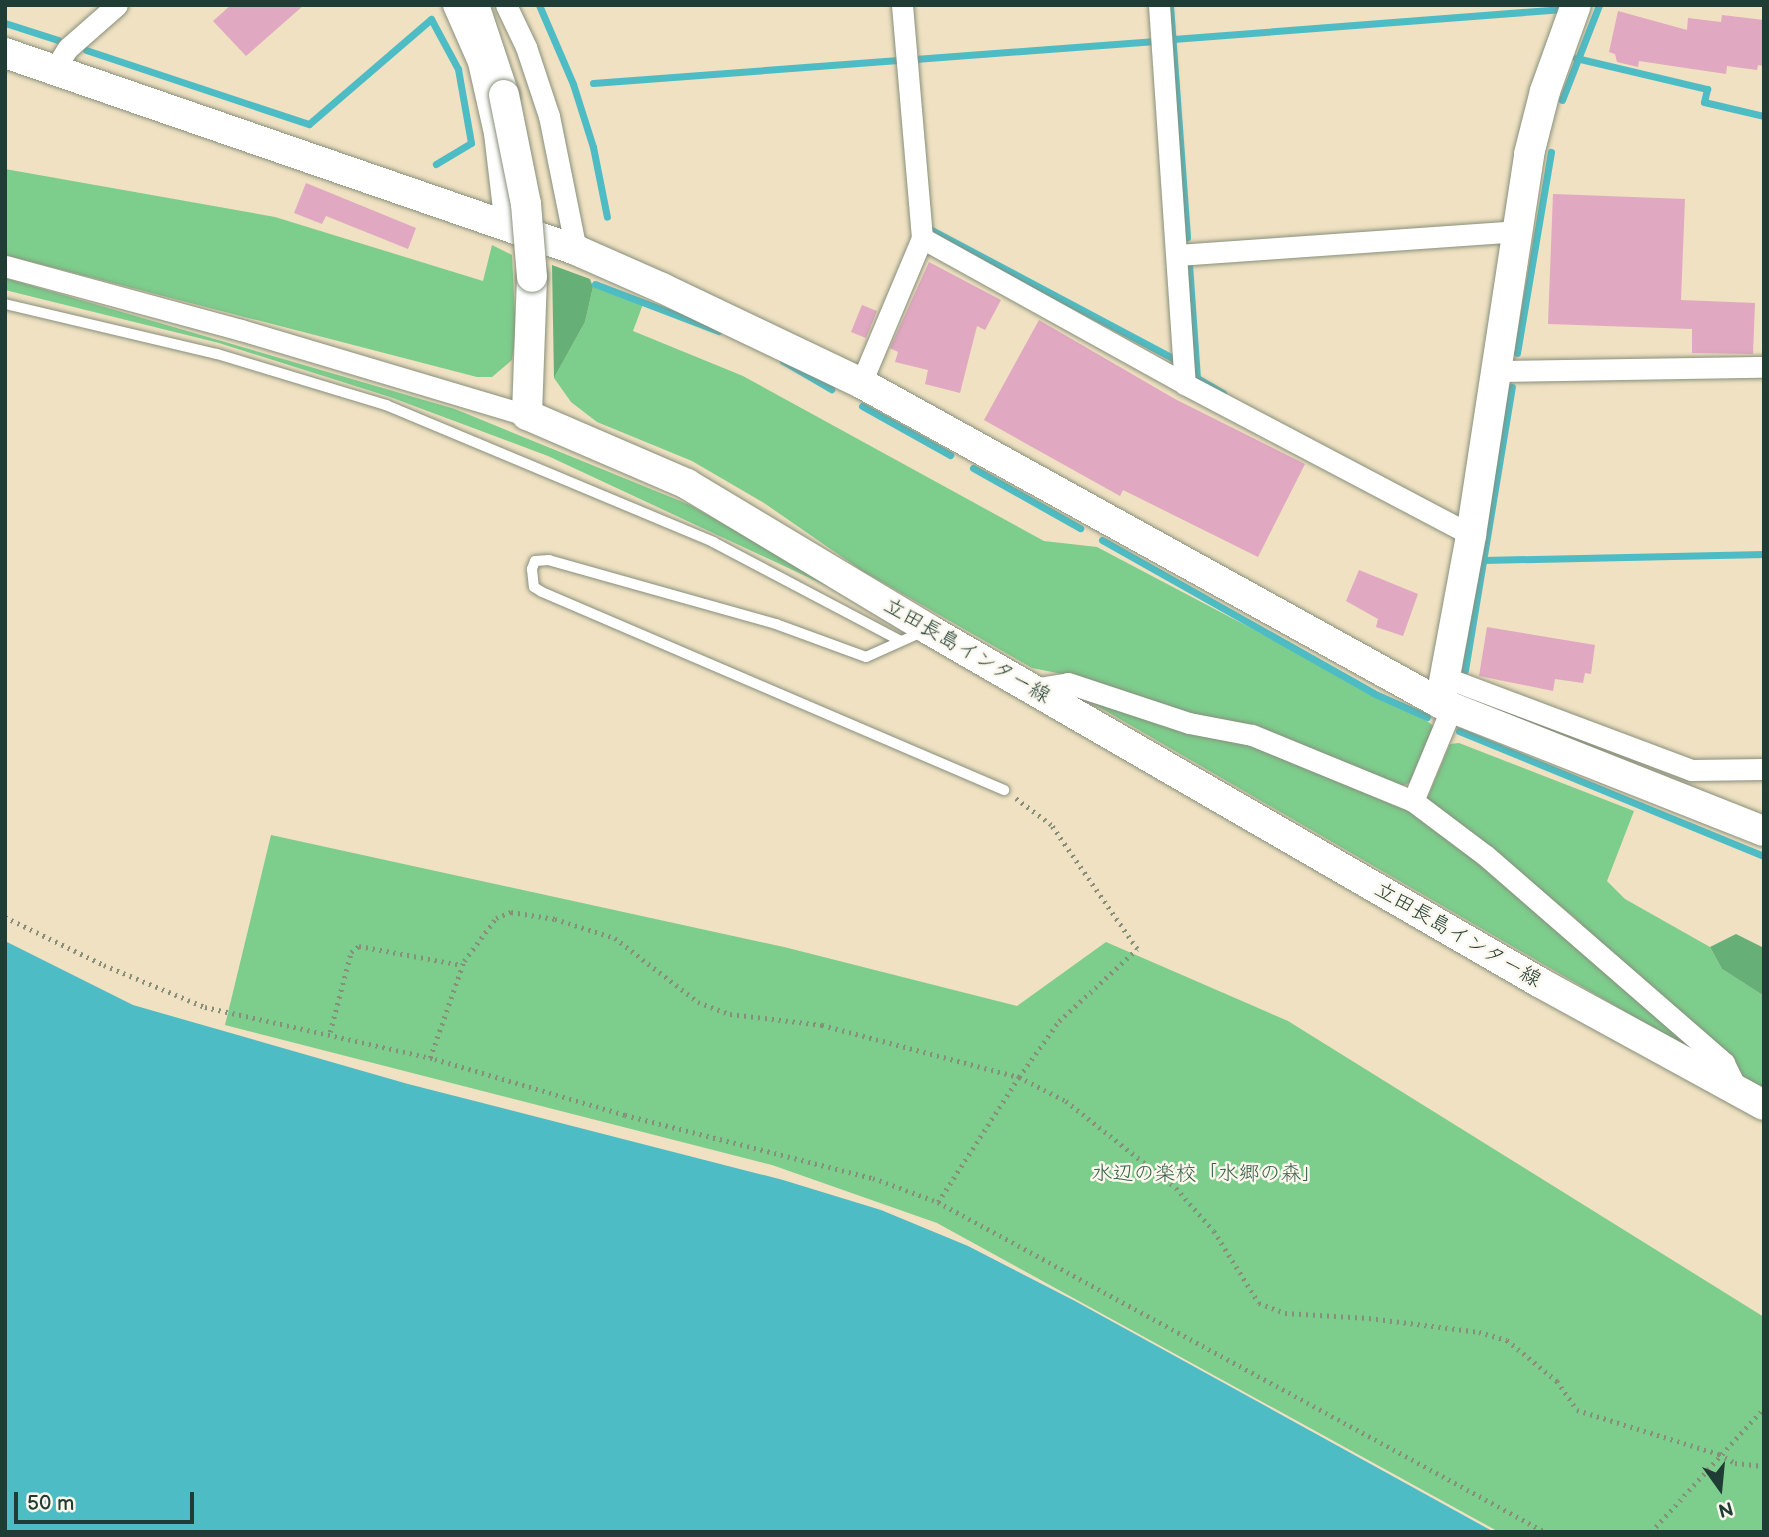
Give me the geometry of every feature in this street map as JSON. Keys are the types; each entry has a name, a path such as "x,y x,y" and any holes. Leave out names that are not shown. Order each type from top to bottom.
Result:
{"street":[{"path":"54,70 68,48 117,5"},
{"path":"453,5 478,62 494,133 505,225"},
{"path":"5,266 241,330 527,415 532,277 526,204 504,95 474,5"},
{"path":"506,5 526,47 549,116 576,250"},
{"path":"861,383 922,238 902,5"},
{"path":"1159,5 1185,384"},
{"path":"1413,801 1446,696 1516,231 1545,91 1576,5"},
{"path":"5,54 576,250 861,383 1446,696 1764,831"},
{"path":"1177,255 1516,231"},
{"path":"922,238 1185,384 1471,535"},
{"path":"1496,371 1764,367"},
{"name":"立田長島インター線","path":"527,415 687,484 915,635 1032,689 1539,982 1764,1105"},
{"path":"1032,689 1068,683 1189,723 1252,735 1413,801 1505,872 1724,1063 1737,1090"},
{"path":"1446,696 1691,770 1764,769"}],"lane":[{"path":"5,304 217,354 386,405 713,542 915,635"},
{"path":"915,635 866,657 776,624 549,560 535,561 533,569 534,587 542,592 1004,790"}],"path":[{"path":"938,1202 1019,1077 1059,1021 1137,949 1051,825 1004,790"},
{"path":"430,1058 462,965 496,918 511,912 555,919 615,938 698,1002 730,1014 822,1025 1019,1077 1066,1101 1176,1188 1214,1231 1259,1303 1285,1313 1369,1318 1479,1332 1507,1340 1557,1381 1577,1410 1719,1454 1735,1463 1764,1466"},
{"path":"5,917 79,954 205,1007 330,1032 430,1058 625,1115 873,1178 938,1202 1545,1532"},
{"path":"330,1032 351,952 359,946 462,965"},
{"path":"1651,1532 1719,1454 1764,1408"}],"green space":[{"path":"5,169 275,217 483,281 492,245 512,255 516,335 512,360 492,377 477,377 5,255"},
{"path":"552,265 590,279 593,287 585,322 554,378"},
{"path":"5,278 455,409 690,505 859,601 548,456 390,397 219,343 5,290"},
{"path":"593,287 643,304 633,331 743,376 1044,541 1097,547 1427,721 1436,728 1411,782 1398,788 1082,678 1032,668 861,570 764,503 692,461 597,422 571,402 554,378 585,322"},
{"path":"1080,696 1247,739 1412,810 1484,862 1714,1063"},
{"path":"1459,743 1634,811 1607,881 1625,899 1710,947 1722,969 1764,996 1764,1091 1745,1079 1727,1055 1609,957 1575,918 1427,799 1450,744"},
{"name":"水辺の楽校「水郷の森」","path":"271,835 784,947 1017,1006 1106,942 1288,1021 1764,1317 1764,1532 1499,1532 937,1223 772,1165 225,1025"},
{"path":"1736,934 1764,948 1764,996 1722,969 1710,947"}],"water":[{"path":"5,941 133,1005 408,1084 783,1180 881,1210 968,1246 1075,1301 1494,1532 5,1532"}],"building":[{"path":"231,5 304,5 246,56 213,21"},
{"path":"1618,11 1687,30 1688,18 1721,22 1722,15 1764,20 1764,66 1758,65 1757,70 1727,66 1726,74 1639,61 1638,67 1617,62 1615,54 1609,52"},
{"path":"306,183 416,228 408,249 326,216 322,224 294,213"},
{"path":"1553,194 1685,199 1681,300 1755,303 1753,354 1692,353 1692,329 1548,324"},
{"path":"929,262 1001,300 985,330 977,326 960,393 925,384 928,370 895,362 898,352 890,348"},
{"path":"862,305 877,311 866,338 851,332"},
{"path":"1039,320 1175,399 1305,464 1258,557 1123,490 1120,496 984,420"},
{"path":"1359,570 1418,594 1403,636 1376,627 1378,619 1346,601"},
{"path":"1487,627 1595,645 1591,674 1585,673 1583,683 1555,679 1553,691 1479,676"}],"waterway":[{"path":"539,5 573,84 593,147 607,217"},
{"path":"1170,5 1187,237"},
{"path":"1562,100 1599,5"},
{"path":"1173,39 1560,9"},
{"path":"86,50 309,124 431,19 458,69 471,143 436,164"},
{"path":"5,23 58,40"},
{"path":"915,59 1152,41"},
{"path":"1576,58 1707,89 1704,102 1764,116"},
{"path":"593,83 898,60"},
{"path":"1517,353 1551,152"},
{"path":"928,228 1176,360"},
{"path":"1189,264 1197,378 1223,393"},
{"path":"595,284 718,331"},
{"path":"783,361 831,389"},
{"path":"1465,670 1512,387"},
{"path":"862,406 950,455"},
{"path":"973,468 1080,528"},
{"path":"1102,540 1373,693 1427,717"},
{"path":"1483,560 1764,554"},
{"path":"1459,731 1764,856"}]}
